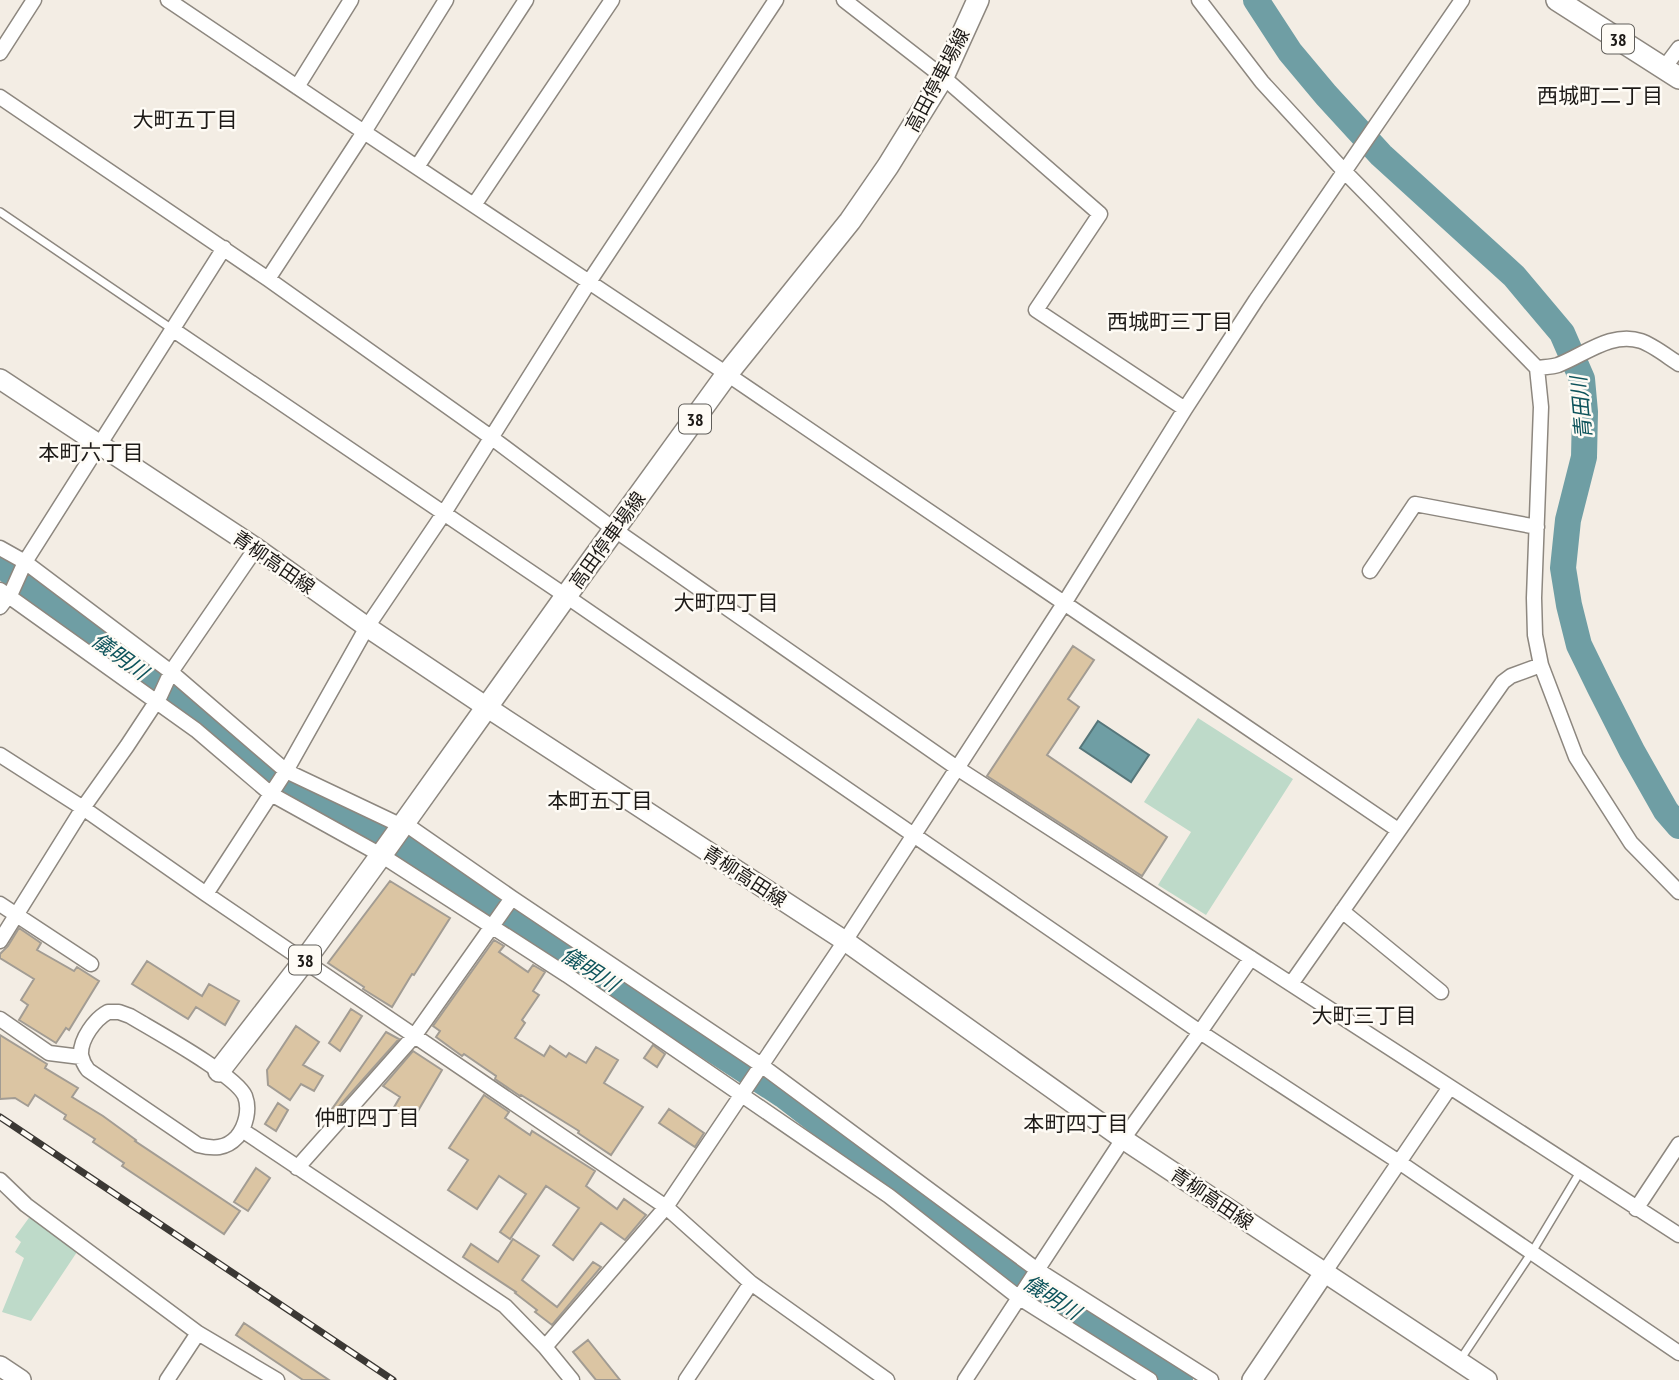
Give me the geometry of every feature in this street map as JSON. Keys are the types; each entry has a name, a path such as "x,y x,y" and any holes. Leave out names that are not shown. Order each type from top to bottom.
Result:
{"main road":[{"name":"高田停車場線","path":"219,1071 305,960 727,374 850,221 943,77 978,0"},
{"name":"38","path":"1557,0 1671,73"},
{"name":"青柳高田線","path":"0,379 257,548 367,627 488,708 845,941 1123,1139 1487,1380"},
{"path":"1252,1380 1324,1273"},
{"path":"0,1366 21,1380"}],"street":[{"path":"0,53 34,0"},
{"path":"168,0 1065,602 1398,830"},
{"path":"297,87 351,0"},
{"path":"268,279 446,0"},
{"path":"417,167 526,0"},
{"path":"474,205 612,0"},
{"path":"206,894 286,771 367,627 444,513 589,282 776,0"},
{"path":"844,0 943,77 1100,214 1036,310 1185,409"},
{"path":"1199,0 1262,82 1348,167 1536,368 1541,407 1534,598 1535,635 1541,665 1576,757 1631,843 1679,892"},
{"path":"545,1347 666,1207 845,941 1065,602 1256,300 1462,0"},
{"path":"1671,73 1679,48"},
{"path":"0,97 224,248 492,438 615,530 957,768 1679,1235"},
{"path":"224,248 5,596 158,698 271,794 395,836 493,926 744,1091 1020,1294 1150,1380"},
{"path":"172,329 1200,1032 1399,1162 1679,1353"},
{"path":"1536,368 1556,366 1596,347 1627,339 1642,341 1678,362"},
{"path":"1370,571 1415,504 1537,527"},
{"path":"0,548 171,672 286,771 510,901 761,1065 1037,1269 1211,1380"},
{"path":"0,941 83,808 158,698 171,672 257,548"},
{"path":"1291,984 1503,682 1511,676 1541,665"},
{"path":"0,755 83,808 666,1207 751,1283 887,1380"},
{"path":"297,1168 415,1035 510,901"},
{"path":"0,904 91,964"},
{"path":"1342,911 1441,992"},
{"path":"965,1380 1123,1139 1251,958"},
{"path":"108,1012 130,1016 219,1071 244,1095 248,1112 242,1130 236,1139 225,1146 212,1149 198,1144 88,1070 81,1057 86,1036 101,1016 108,1012"},
{"path":"0,1019 49,1054 81,1057"},
{"path":"1324,1273 1450,1087"},
{"path":"242,1130 505,1306 545,1347 572,1380"},
{"path":"1636,1209 1679,1144"},
{"path":"0,1180 26,1205 198,1333 277,1380"},
{"path":"686,1380 751,1283"},
{"path":"167,1380 198,1333"}],"lane":[{"path":"0,212 172,329"},
{"path":"1459,1362 1532,1252 1580,1172"}],"green space":[{"path":"1198,718 1293,779 1206,915 1158,885 1191,832 1144,802"},
{"path":"31,1215 79,1249 31,1321 2,1312 24,1258 15,1252 21,1242 15,1237"}],"water":[{"path":"1098,721 1149,755 1131,782 1080,748"}],"building":[{"path":"1073,646 1094,660 1068,699 1079,707 1047,755 1167,837 1142,876 987,776"},
{"path":"390,881 450,918 392,1007 328,963"},
{"path":"19,928 41,943 37,950 74,971 77,967 99,981 69,1030 66,1028 56,1043 19,1020 28,1005 21,1000 34,979 0,958 0,954"},
{"path":"494,940 504,946 499,952 528,972 533,965 545,972 533,991 539,995 522,1020 525,1023 515,1038 544,1056 550,1046 566,1057 569,1053 586,1063 596,1047 618,1060 604,1083 643,1107 611,1155 436,1037 440,1031 433,1026"},
{"path":"147,961 202,996 209,984 239,1001 225,1025 196,1007 188,1019 132,984"},
{"path":"351,1009 362,1016 340,1051 329,1043"},
{"path":"296,1026 319,1042 303,1065 323,1076 314,1091 301,1084 290,1100 268,1085 267,1070"},
{"path":"386,1032 399,1039 335,1111 332,1109"},
{"path":"0,1035 47,1064 45,1068 78,1088 72,1097 240,1211 224,1234 122,1166 124,1163 93,1142 95,1139 64,1119 66,1115 35,1095 28,1106 15,1098 0,1099"},
{"path":"653,1045 665,1054 657,1067 644,1058"},
{"path":"413,1051 442,1070 412,1121 393,1109 400,1097 383,1086"},
{"path":"484,1095 509,1112 505,1118 530,1135 532,1131 595,1171 586,1186 617,1209 624,1199 646,1215 625,1240 601,1223 573,1260 553,1245 579,1208 546,1186 510,1239 500,1232 526,1194 499,1176 477,1209 448,1190 468,1160 449,1148"},
{"path":"278,1103 288,1110 276,1131 265,1124"},
{"path":"669,1109 704,1133 695,1147 659,1123"},
{"path":"256,1168 270,1178 248,1211 234,1202"},
{"path":"513,1239 539,1256 522,1280 557,1307 593,1262 601,1267 552,1325 516,1292 463,1257 471,1244 498,1262"},
{"path":"244,1323 329,1380 303,1380 236,1335"},
{"path":"588,1340 620,1380 596,1380 573,1352"}],"waterway":[{"name":"青田川","path":"1256,0 1290,52 1381,155 1514,276 1562,333 1582,379 1585,412 1584,457 1568,520 1563,568 1569,605 1579,645 1600,688 1666,811 1679,826"},
{"name":"儀明川","path":"0,563 40,599 146,674 264,776 384,835 783,1095 1021,1278 1180,1380"}],"railway":[{"path":"0,1117 393,1380"}],"district":[{"name":"西城町二丁目","path":"1600,95"},
{"name":"大町五丁目","path":"185,119"},
{"name":"西城町三丁目","path":"1170,321"},
{"name":"本町六丁目","path":"91,452"},
{"name":"大町四丁目","path":"726,602"},
{"name":"本町五丁目","path":"600,800"},
{"name":"大町三丁目","path":"1364,1015"},
{"name":"仲町四丁目","path":"367,1117"},
{"name":"本町四丁目","path":"1076,1123"}]}
